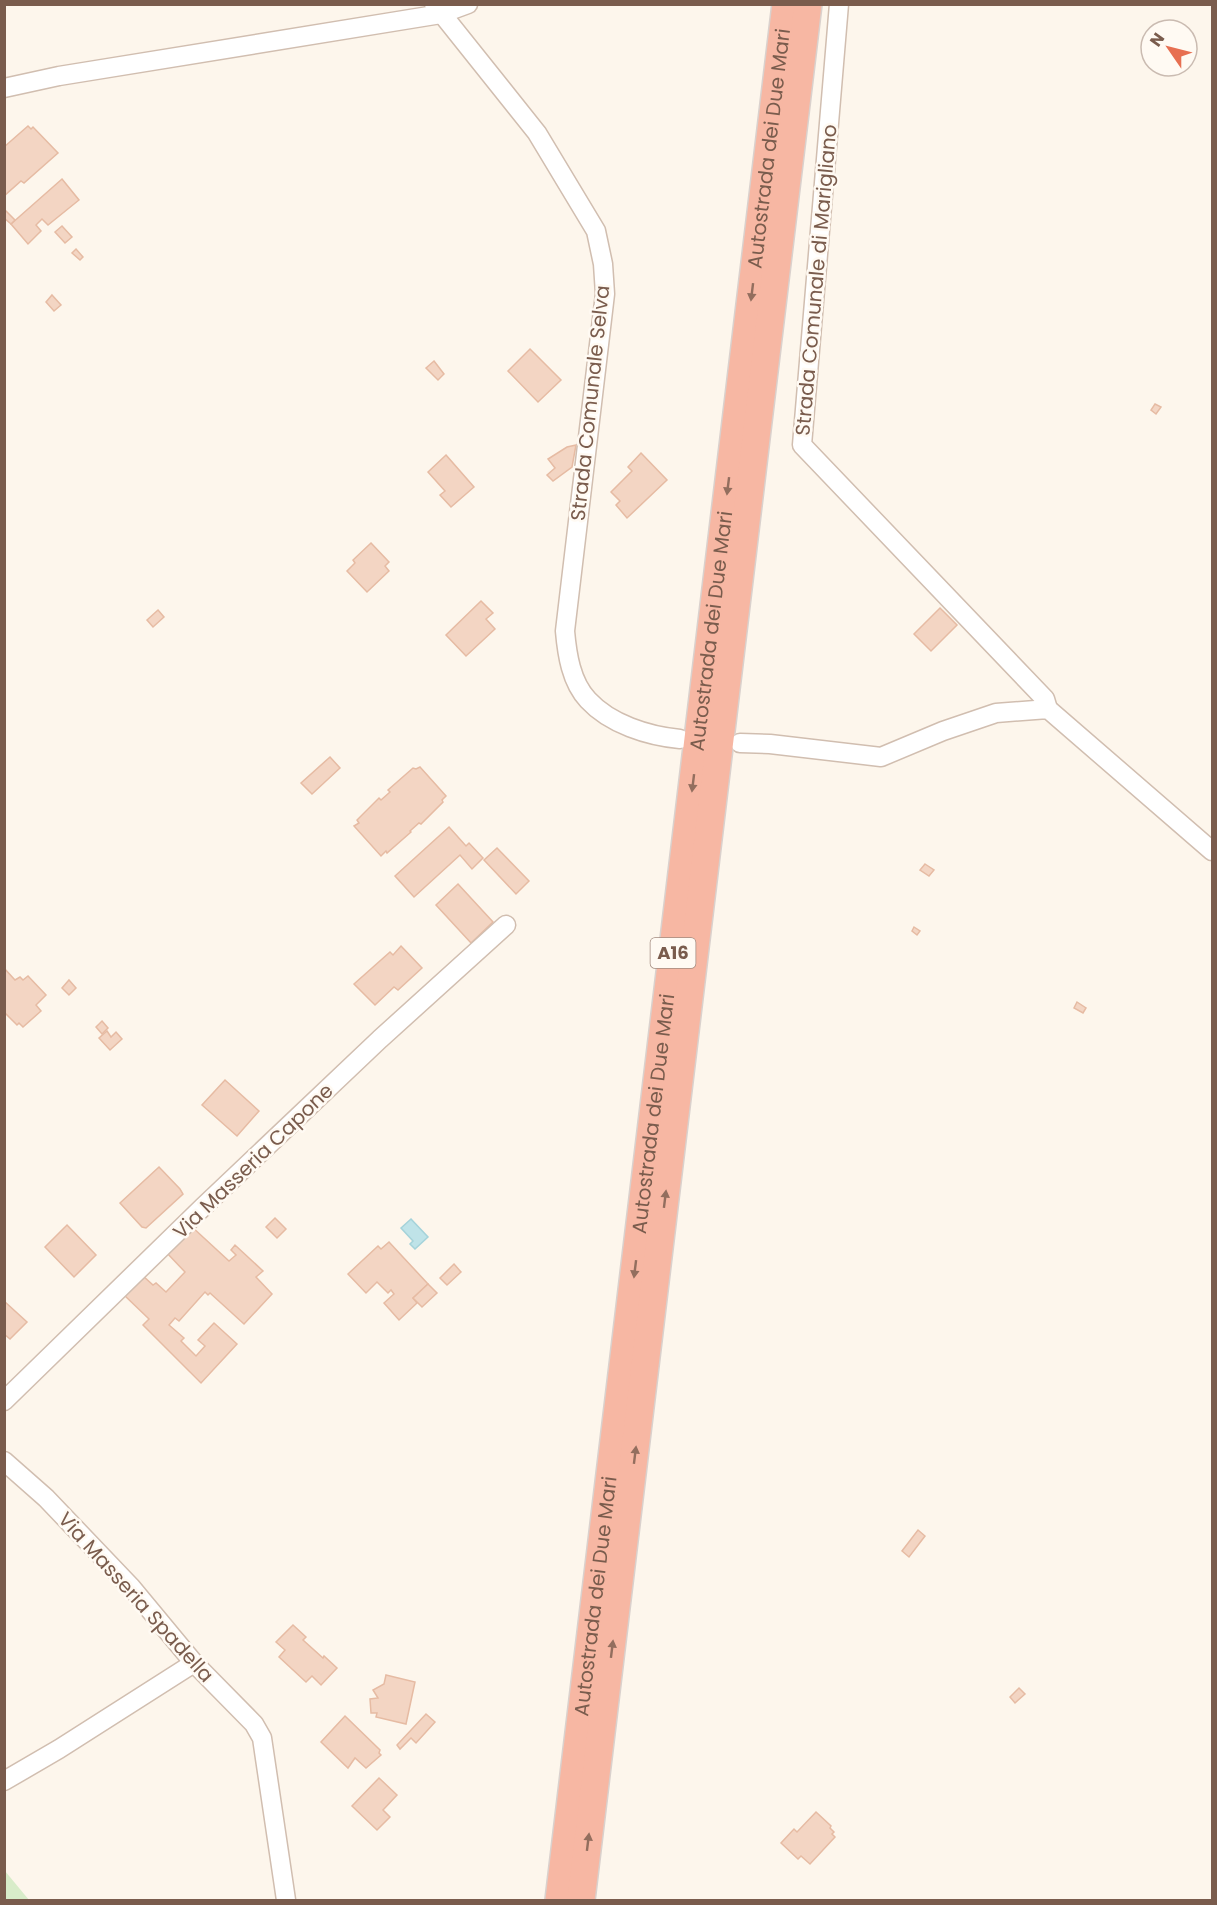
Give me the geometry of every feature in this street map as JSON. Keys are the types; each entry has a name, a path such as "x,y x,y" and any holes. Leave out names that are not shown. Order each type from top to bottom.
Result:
{"highway":[{"name":"Autostrada dei Due Mari","path":"559,1900 786,4"},
{"name":"Autostrada dei Due Mari","path":"581,1900 808,4"}],"street":[{"path":"4,88 58,76 468,4"},
{"name":"Strada Comunale di Marigliano","path":"839,4 802,445 1045,699 1048,709"},
{"name":"Strada Comunale Selva","path":"437,9 537,133 596,231 603,264 605,294 565,631 568,657 577,682 588,700 612,719 641,732 680,739"},
{"path":"740,743 770,744 881,757 943,731 996,713 1048,709 1212,851"},
{"name":"Via Masseria Capone","path":"4,1401 380,1039 506,925"},
{"name":"Via Masseria Spadella","path":"4,1461 46,1498 131,1587 194,1663 254,1724 262,1738 286,1900"},
{"path":"4,1781 59,1749 194,1663"}],"green space":[{"path":"5,1871 29,1900 5,1900"}],"water":[{"path":"411,1219 428,1237 415,1249 410,1244 413,1241 401,1228"}],"building":[{"path":"28,126 31,129 33,127 58,153 24,183 21,181 4,196 4,147"},
{"path":"62,179 79,200 48,225 42,219 36,225 41,231 28,244 11,224"},
{"path":"4,209 15,220 11,224 4,218"},
{"path":"62,226 72,237 65,243 55,232"},
{"path":"76,249 83,257 80,260 72,253"},
{"path":"52,295 61,305 54,311 46,302"},
{"path":"530,349 561,380 538,402 508,371"},
{"path":"434,361 444,374 438,380 426,368"},
{"path":"1155,404 1161,407 1156,414 1151,410"},
{"path":"576,445 572,467 553,481 547,475 555,468 548,459 567,447"},
{"path":"641,453 667,480 627,518 616,505 620,501 611,492 632,471 628,467"},
{"path":"446,455 474,487 451,507 440,495 445,491 428,472"},
{"path":"371,543 389,562 385,566 389,571 367,592 347,571 355,563 353,560"},
{"path":"481,601 493,613 486,619 495,629 466,656 446,635"},
{"path":"940,608 957,625 931,651 914,634"},
{"path":"158,610 164,617 153,627 147,620"},
{"path":"330,757 340,768 312,794 301,783"},
{"path":"420,767 446,796 421,824 419,823 381,856 354,826 379,798 381,800 390,792 388,790 413,768"},
{"path":"449,827 466,846 469,843 483,858 472,869 460,855 414,897 395,876"},
{"path":"497,848 529,881 516,894 484,860"},
{"path":"925,864 934,870 929,876 920,870"},
{"path":"458,884 493,922 471,943 436,905"},
{"path":"914,927 920,931 917,935 912,931"},
{"path":"401,946 422,968 398,990 394,987 375,1005 354,984 390,952 393,955"},
{"path":"4,968 15,980 20,977 23,980 28,976 46,995 36,1005 41,1011 23,1027 19,1023 17,1025 4,1012"},
{"path":"69,980 76,988 69,995 62,988"},
{"path":"1077,1002 1086,1008 1083,1013 1074,1008"},
{"path":"102,1021 108,1028 102,1034 96,1027"},
{"path":"107,1031 111,1037 116,1032 122,1039 110,1050 99,1038"},
{"path":"225,1080 259,1111 237,1136 202,1105"},
{"path":"159,1167 183,1194 146,1228 142,1227 120,1203"},
{"path":"275,1218 286,1229 277,1238 266,1227"},
{"path":"67,1225 96,1255 74,1277 45,1247"},
{"path":"191,1226 229,1261 236,1255 231,1250 235,1245 263,1271 256,1277 272,1294 244,1324 210,1293 208,1295 205,1292 179,1321 175,1318 169,1325 184,1338 181,1341 196,1356 205,1346 198,1340 214,1323 237,1344 201,1383 143,1325 149,1319 124,1295 142,1275 153,1285 156,1283 166,1292 185,1272 166,1252"},
{"path":"389,1242 428,1284 413,1298 417,1303 399,1320 384,1303 394,1294 391,1290 388,1293 377,1282 366,1293 348,1274 378,1246 381,1249"},
{"path":"454,1264 461,1272 447,1285 440,1278"},
{"path":"428,1284 437,1293 422,1307 413,1298"},
{"path":"4,1301 27,1322 10,1339 4,1334"},
{"path":"918,1530 925,1536 909,1557 902,1551"},
{"path":"293,1625 306,1637 303,1640 337,1668 321,1685 312,1676 306,1682 279,1657 285,1650 276,1642"},
{"path":"386,1675 415,1682 406,1724 376,1717 377,1713 371,1713 370,1699 378,1698 373,1690 384,1684"},
{"path":"1019,1688 1025,1694 1015,1703 1010,1697"},
{"path":"426,1714 435,1722 416,1743 411,1738 400,1749 397,1745"},
{"path":"345,1716 380,1750 381,1755 366,1768 355,1758 348,1768 321,1742"},
{"path":"379,1778 397,1795 383,1810 390,1817 377,1830 352,1806"},
{"path":"816,1812 831,1826 835,1837 810,1864 801,1856 798,1859 781,1843 794,1829 797,1832"}]}
